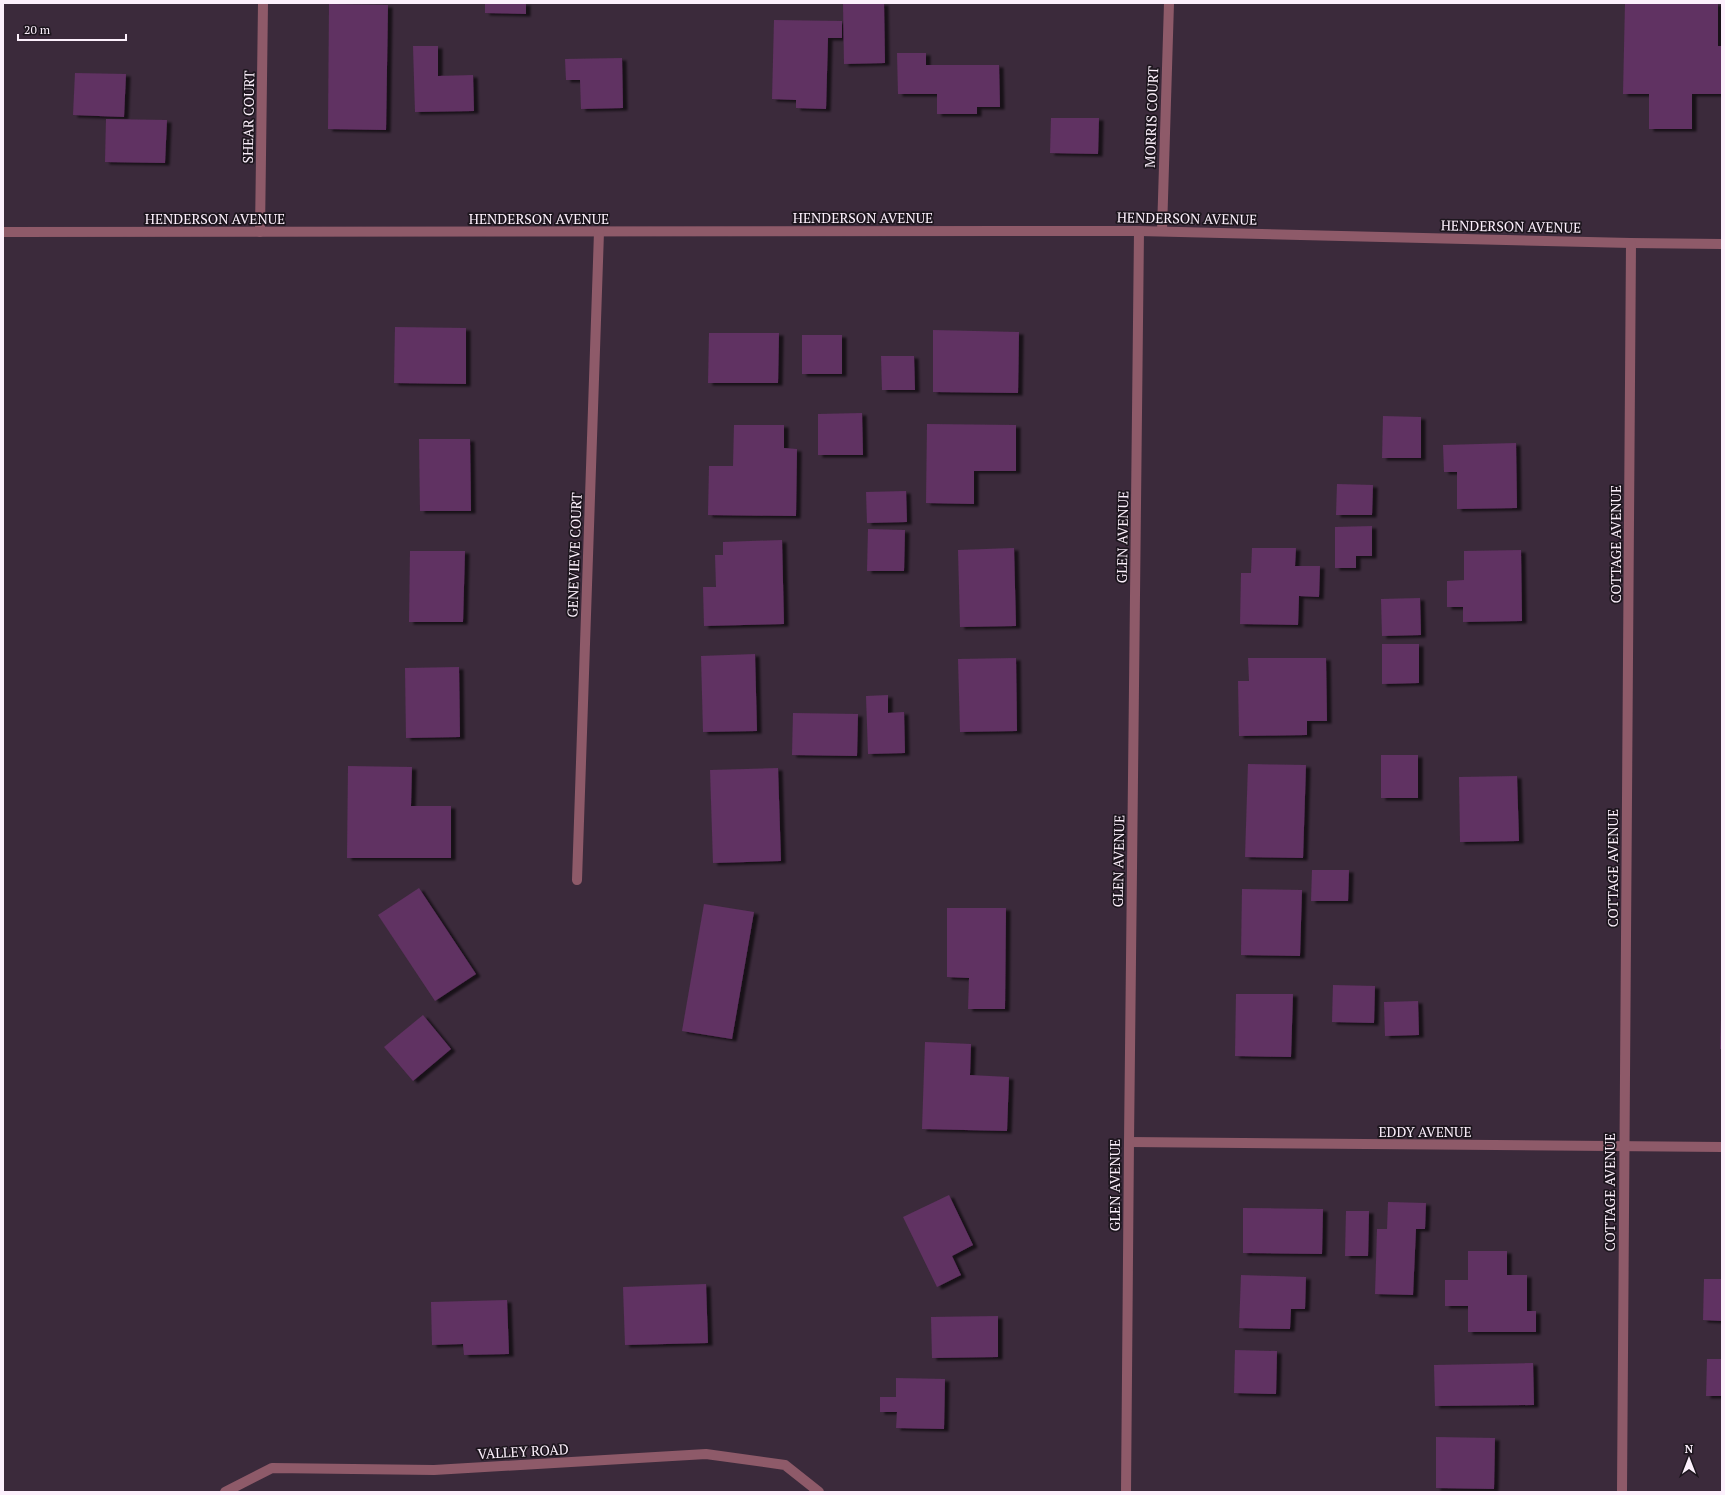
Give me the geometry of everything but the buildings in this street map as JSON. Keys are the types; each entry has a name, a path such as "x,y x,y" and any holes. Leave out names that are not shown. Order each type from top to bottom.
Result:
{"street":[{"name":"SHEAR COURT","path":"260,232 264,3"},
{"name":"MORRIS COURT","path":"1162,231 1169,3"},
{"name":"GLEN AVENUE","path":"1126,1492 1139,231"},
{"name":"HENDERSON AVENUE","path":"3,232 1162,231 1722,244"},
{"name":"GENEVIEVE COURT","path":"577,880 599,232"},
{"name":"COTTAGE AVENUE","path":"1622,1492 1631,243"},
{"name":"EDDY AVENUE","path":"1129,1142 1722,1148"},
{"name":"VALLEY ROAD","path":"225,1492 272,1468 434,1470 706,1454 785,1465 819,1492"}]}
